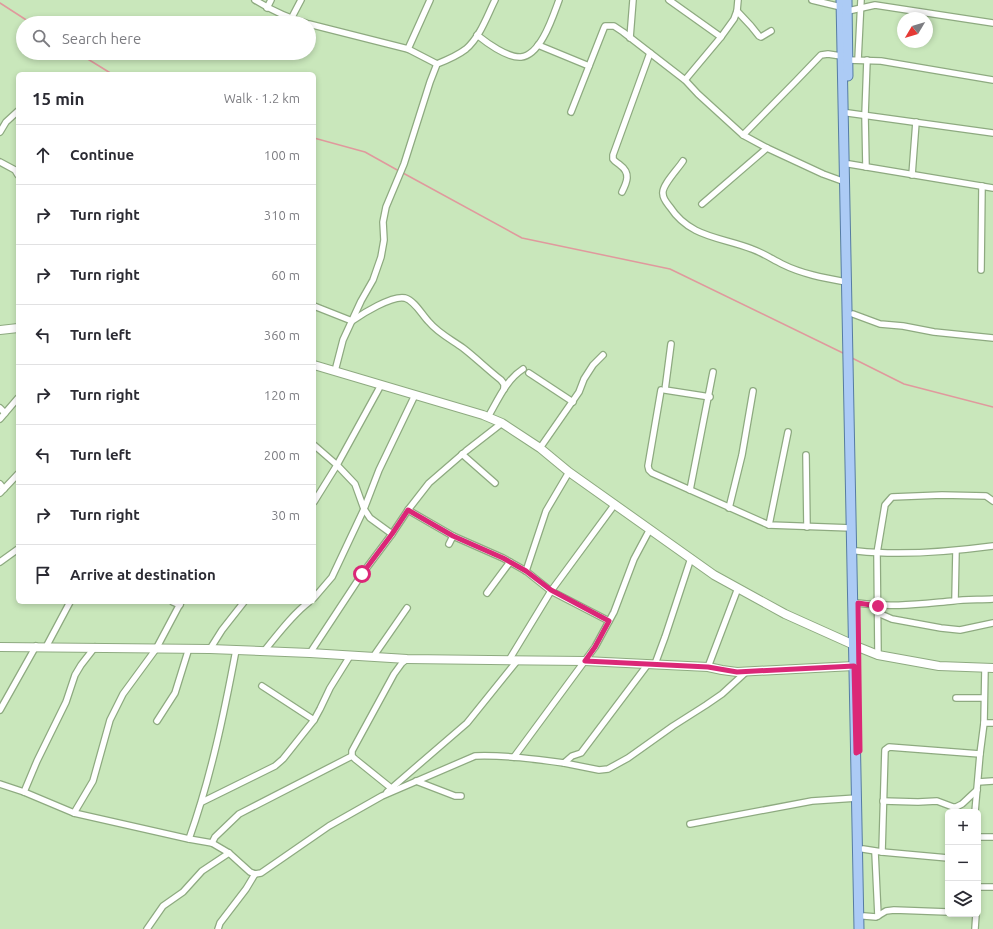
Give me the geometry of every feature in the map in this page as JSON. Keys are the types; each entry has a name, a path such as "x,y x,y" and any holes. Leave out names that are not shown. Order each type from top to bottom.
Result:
{"main road":[{"path":"847,0 843,6 846,282 856,646 860,929"},
{"path":"844,58 850,164 858,603 854,666 863,849 865,929"}],"street":[{"path":"255,0 267,8 284,16"},
{"path":"267,8 271,0"},
{"path":"293,16 301,0"},
{"path":"408,49 430,0"},
{"path":"335,371 343,340 361,301 373,280 381,257 384,240 383,222 386,207 404,164 430,82 438,64 452,58 466,48 477,35 495,0"},
{"path":"477,35 490,45 519,57 525,56 538,45 560,0"},
{"path":"630,38 633,0"},
{"path":"669,0 721,37"},
{"path":"685,80 734,20 738,0"},
{"path":"812,0 843,6 862,7 875,5 993,23"},
{"path":"858,60 862,7 861,0"},
{"path":"737,11 759,36 761,37 771,31"},
{"path":"316,25 408,49 438,64"},
{"path":"571,112 605,26 614,26 685,80 703,99 743,135 767,148 845,182"},
{"path":"538,45 590,66"},
{"path":"622,192 627,183 627,174 624,169 612,159 612,155 650,52"},
{"path":"743,135 821,55 828,54 858,60 882,61 993,80"},
{"path":"866,167 865,115 867,60"},
{"path":"0,132 6,122 16,113"},
{"path":"848,113 993,133"},
{"path":"912,175 916,122"},
{"path":"702,204 767,148"},
{"path":"683,161 662,189 663,196 672,210 693,229 711,237 750,248 765,254 782,264 816,277 846,282"},
{"path":"0,162 16,172"},
{"path":"850,164 993,188"},
{"path":"981,270 982,186"},
{"path":"352,321 364,312 389,301 405,298 411,301 430,324 501,380 504,384 504,388"},
{"path":"316,307 352,321"},
{"path":"853,314 880,324 903,326 934,332 993,338"},
{"path":"0,330 16,328"},
{"path":"671,344 665,390 710,397"},
{"path":"540,448 573,402 590,370 603,355"},
{"path":"316,366 488,417 502,423 540,448 568,472 714,575 785,614 856,646 878,655 939,666 989,668 984,698 984,723 975,809"},
{"path":"488,417 504,388 516,374 523,369"},
{"path":"690,490 714,372"},
{"path":"529,373 573,402"},
{"path":"316,499 337,465 381,385"},
{"path":"661,390 649,470 652,473 769,525 852,528"},
{"path":"730,508 742,455 753,391"},
{"path":"316,596 332,577 364,509 379,470 415,395"},
{"path":"0,419 16,400"},
{"path":"0,408 5,413"},
{"path":"310,653 362,574 429,483 462,454 502,423"},
{"path":"769,525 788,432"},
{"path":"316,447 337,465 355,484 364,509 370,518 392,534"},
{"path":"462,454 495,483"},
{"path":"806,455 807,526"},
{"path":"526,571 546,511 568,472"},
{"path":"1,488 16,476"},
{"path":"878,655 877,553 885,505 892,498 942,495 986,496 993,501"},
{"path":"382,796 467,723 513,661 551,590 615,504"},
{"path":"408,510 453,536 470,542 510,562 526,571 551,590 609,621"},
{"path":"514,757 595,647 614,612 634,559 650,529"},
{"path":"449,544 453,536"},
{"path":"857,551 877,553 956,551 993,546"},
{"path":"0,562 16,550"},
{"path":"955,600 956,551"},
{"path":"564,763 572,756 581,753 651,664 665,637 690,558"},
{"path":"487,593 510,562"},
{"path":"708,667 738,588"},
{"path":"878,609 955,600 993,599"},
{"path":"858,603 878,609 892,619 941,628 960,630 993,623"},
{"path":"46,647 69,604"},
{"path":"74,813 93,781 110,720 123,694 156,648 180,604"},
{"path":"210,648 242,604"},
{"path":"265,650 284,626 307,604"},
{"path":"373,657 407,608"},
{"path":"0,646 210,648 407,659 585,661 708,667 729,671 854,666"},
{"path":"0,710 36,646"},
{"path":"24,792 37,761 66,702 75,675 95,648"},
{"path":"157,721 175,692 189,648"},
{"path":"189,839 202,802 223,721 236,650"},
{"path":"202,802 280,762 314,720 330,688 350,656"},
{"path":"352,756 352,751 394,674 402,662 407,659"},
{"path":"0,784 24,792 74,813 189,839 212,842 229,853 250,872 255,874 261,873 329,826 382,796 475,756 491,755 514,757 564,763 599,770 608,769 628,758 722,694 748,671"},
{"path":"262,686 314,720"},
{"path":"956,698 984,698"},
{"path":"984,723 993,723"},
{"path":"882,852 886,748 980,754"},
{"path":"352,756 392,788"},
{"path":"212,842 215,837 240,814 352,756"},
{"path":"416,781 455,796 461,796"},
{"path":"978,782 993,781"},
{"path":"883,801 918,802 937,800 956,806 962,804 977,790"},
{"path":"690,824 812,801 857,798"},
{"path":"981,837 993,837"},
{"path":"863,849 875,852 945,858"},
{"path":"875,852 878,916"},
{"path":"147,929 163,906 183,892 202,871 229,853"},
{"path":"218,929 220,923 246,890 255,874"},
{"path":"981,887 993,887"},
{"path":"864,916 876,917 886,911 894,910 945,912"},
{"path":"975,929 976,917"}],"waterway":[{"path":"0,3 20,16"},
{"path":"89,60 109,72"},
{"path":"316,139 365,152 399,171"},
{"path":"403,173 522,238 670,269 845,354"},
{"path":"852,358 904,384 993,407"}],"route":[{"path":"362,574 408,510 453,536 470,542 503,558 526,571 551,590 609,621 595,647 585,661 708,667 737,672 854,666 856,753 860,751 858,603 878,606"}]}
